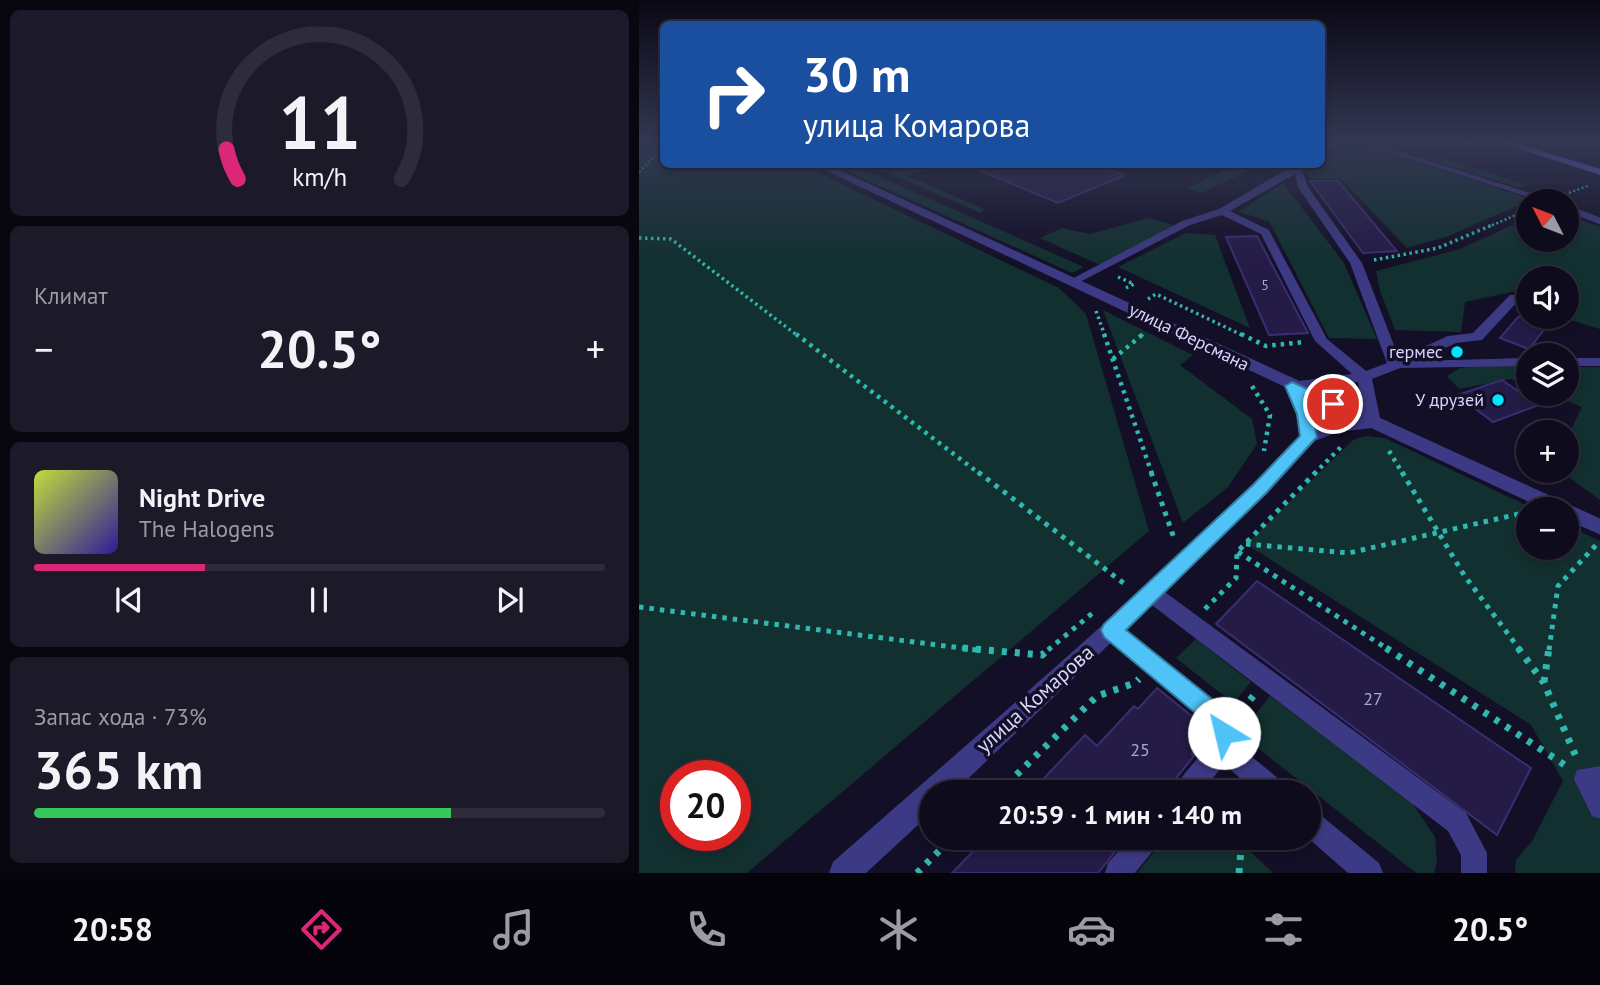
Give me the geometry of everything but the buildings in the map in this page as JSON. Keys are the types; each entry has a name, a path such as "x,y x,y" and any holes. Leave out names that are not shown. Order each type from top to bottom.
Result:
{"street":[{"name":"улица Ферсмана","path":"855,182 1535,497"},
{"path":"1292,386 1304,414 1309,437 1335,427 1373,423"},
{"name":"улица Комарова","path":"946,780 1111,630 1143,585 1260,489 1309,437"},
{"path":"1579,521 1599,536"},
{"name":"улица Комарова","path":"844,873 919,805"}],"lane":[{"path":"1072,282 1186,223 1223,211 1274,182"},
{"path":"1302,182 1356,263 1395,365"},
{"path":"1489,182 1516,190"},
{"path":"1223,211 1265,232 1322,341 1364,377 1373,423"},
{"path":"1579,213 1600,222"},
{"path":"1292,386 1364,377 1453,339 1477,337 1514,298"},
{"path":"1395,365 1516,362"},
{"path":"1579,362 1600,362"},
{"path":"1143,585 1457,822 1474,853 1474,873"},
{"path":"1111,630 1224,723 1223,740 1194,780"},
{"path":"1223,740 1263,780"},
{"path":"1593,778 1600,807"},
{"path":"1321,832 1369,873"},
{"path":"1119,873 1137,850"}],"path":[{"path":"1356,263 1438,248 1516,215"},
{"path":"639,238 671,239 1126,585 1143,585"},
{"path":"1098,268 1134,284 1125,289 1148,299 1156,294 1266,346 1322,341"},
{"path":"1091,300 1175,542"},
{"path":"1113,359 1160,321 1183,307"},
{"path":"1243,379 1253,387 1270,415 1266,448 1259,458"},
{"path":"1191,623 1236,578 1237,552 1350,438"},
{"path":"1387,447 1464,575 1544,683 1593,778"},
{"path":"1246,544 1349,553 1516,514"},
{"path":"1544,683 1558,586 1599,536"},
{"path":"1166,551 1181,537"},
{"path":"1237,552 1593,778"},
{"path":"1116,594 1126,585"},
{"path":"639,607 993,652 1041,655 1105,603"},
{"path":"1011,780 1096,696 1135,683 1153,664"},
{"path":"1223,740 1266,679"},
{"path":"917,873 940,850"},
{"path":"1239,873 1241,850"}],"green space":[{"path":"639,182 837,182 1059,288 1086,314 1149,531 747,873 639,873"},
{"path":"871,182 891,182 1084,267 1072,273"},
{"path":"909,182 921,182 984,209 981,213"},
{"path":"1200,182 1225,182 1202,193 1187,188"},
{"path":"1344,182 1477,182 1516,195 1516,206 1446,237 1407,248"},
{"path":"1500,182 1527,185 1520,188"},
{"path":"1283,183 1344,263 1377,339 1329,338 1269,221 1238,212"},
{"path":"1149,218 1176,226 1100,265 1040,238 1062,228 1090,234"},
{"path":"1579,219 1600,227 1600,329 1579,323 1579,266 1516,266 1516,291 1465,302 1461,332 1395,330 1380,291 1376,271 1460,249 1516,223 1516,252 1579,252"},
{"path":"1186,233 1215,235 1250,328 1118,267"},
{"path":"1103,310 1193,355 1180,365 1252,419 1257,444 1228,487 1183,523"},
{"path":"1516,365 1516,381 1511,379 1459,389 1447,376 1460,368"},
{"path":"1579,367 1600,367 1600,500 1577,483 1579,483 1579,420 1576,420 1582,407 1579,406"},
{"path":"1366,436 1385,438 1516,500 1516,560 1579,560 1579,531 1600,541 1600,873 1515,873 1516,860 1532,841 1563,781 1531,725 1246,544 1353,440"},
{"path":"1196,639 1251,682 1233,703 1176,658"},
{"path":"1270,696 1411,801 1435,837 1437,862 1434,873 1416,873 1321,798 1321,780 1298,780 1240,734"},
{"path":"1155,850 1249,850 1273,873 1137,873"}],"place":[{"name":"гермес","path":"1457,352"},
{"name":"У друзей","path":"1498,400"}],"route":[{"path":"1224,733 1224,723 1111,630 1260,489 1309,437 1304,414 1292,386 1333,404"}]}
